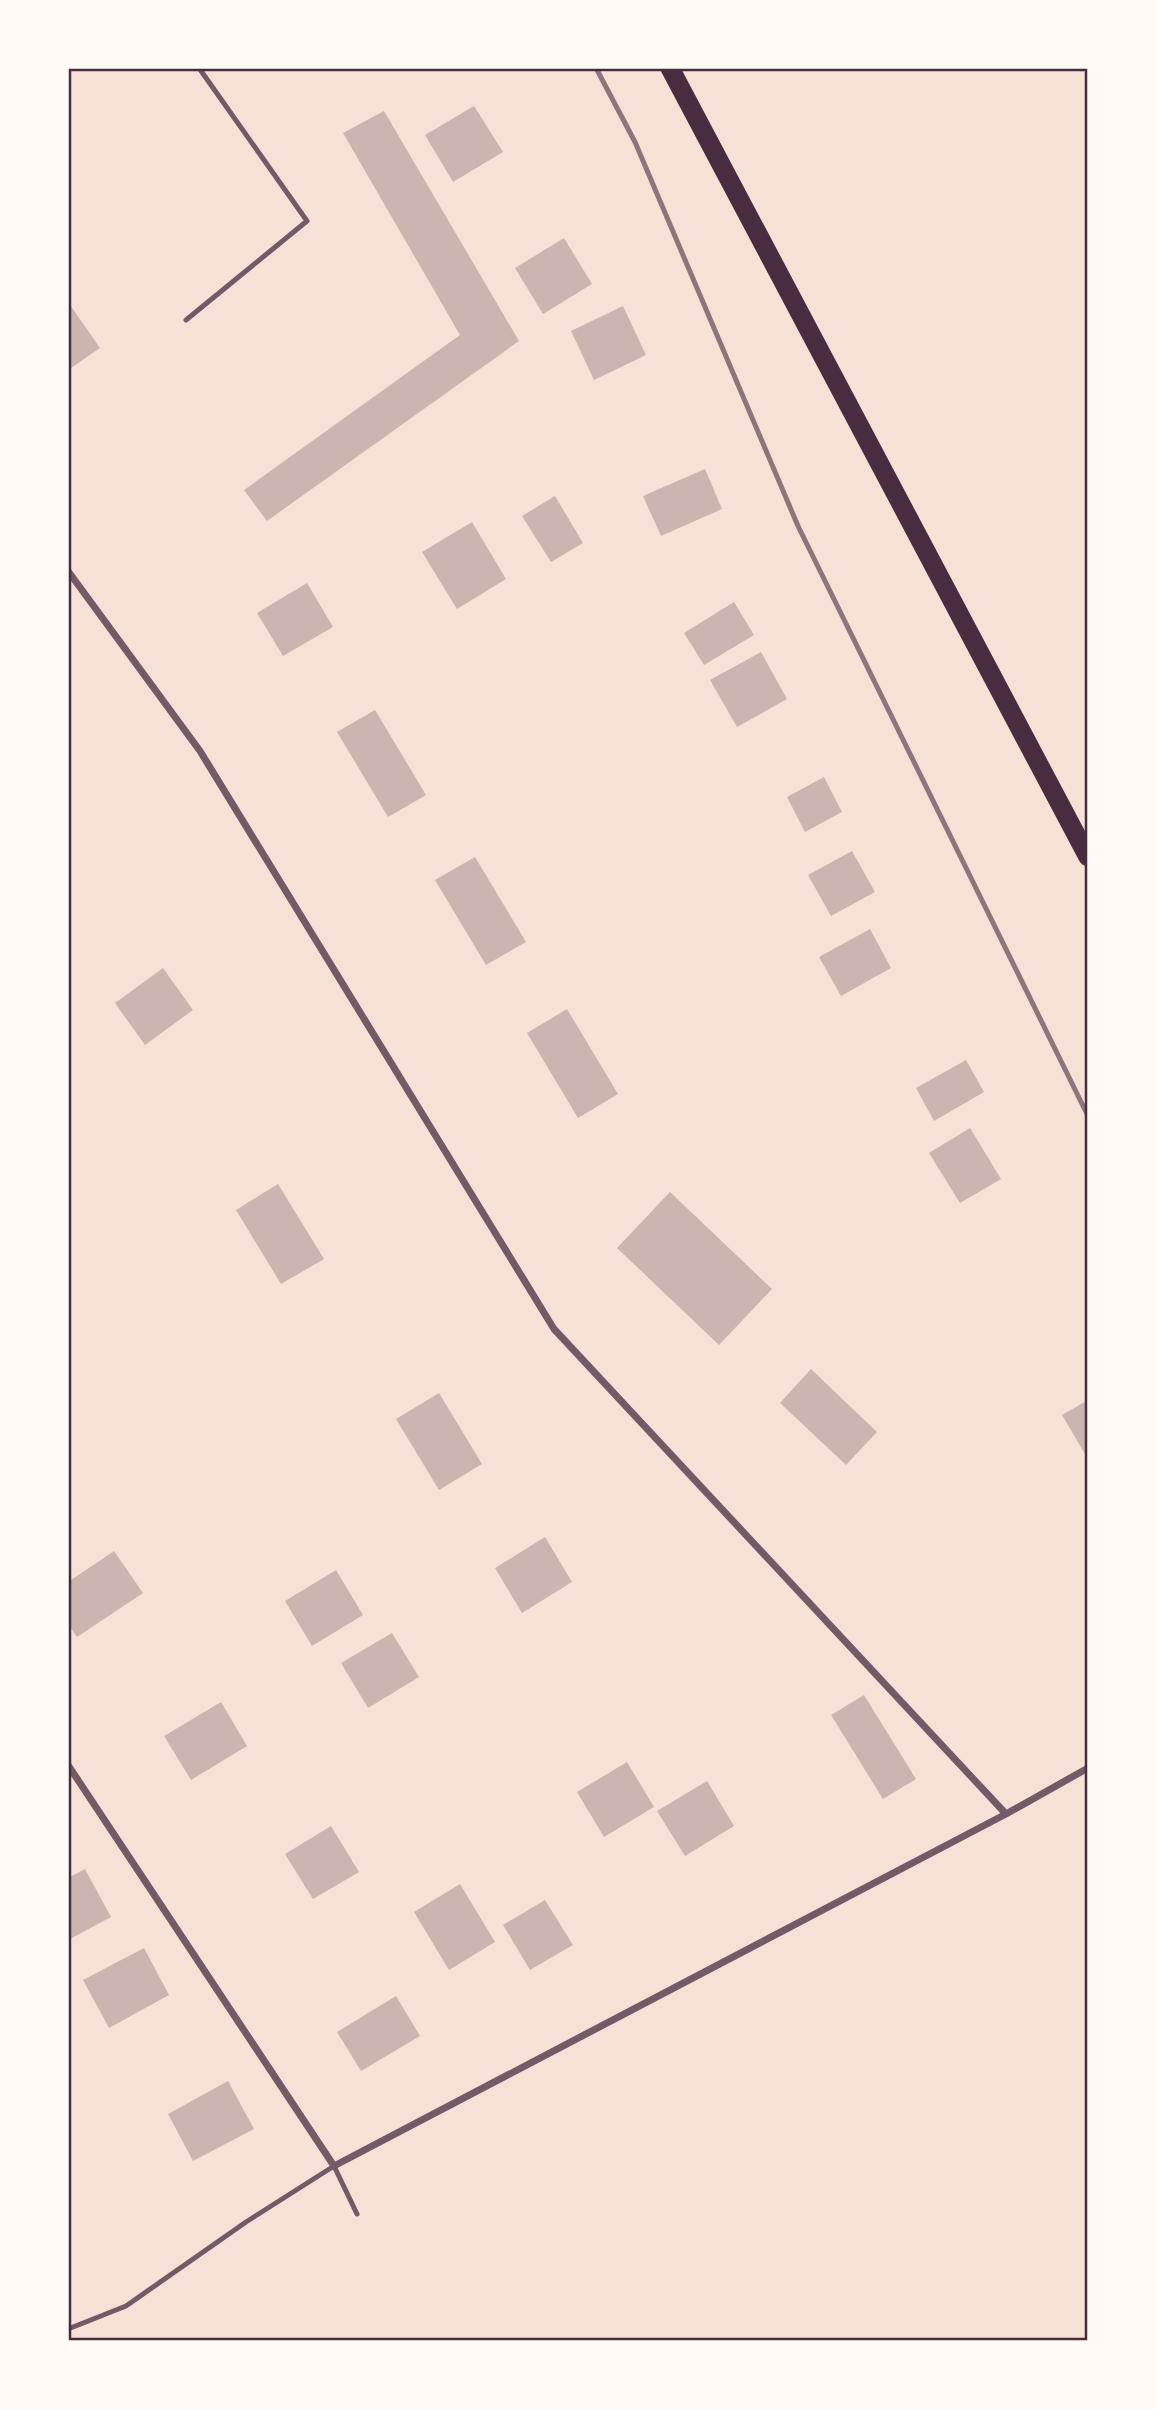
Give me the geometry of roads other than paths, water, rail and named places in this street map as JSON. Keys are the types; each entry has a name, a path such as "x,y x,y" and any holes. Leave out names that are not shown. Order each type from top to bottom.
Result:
{"highway":[{"path":"670,68 1088,857"}],"street":[{"path":"68,571 200,751 554,1329 1006,1814"},
{"path":"68,1765 334,2166 1006,1814 1088,1768"}],"lane":[{"path":"186,320 307,221 199,68"},
{"path":"68,2329 125,2306 246,2222 334,2166 357,2214"}],"railway":[{"path":"596,68 635,142 798,526 1088,1116"}]}
